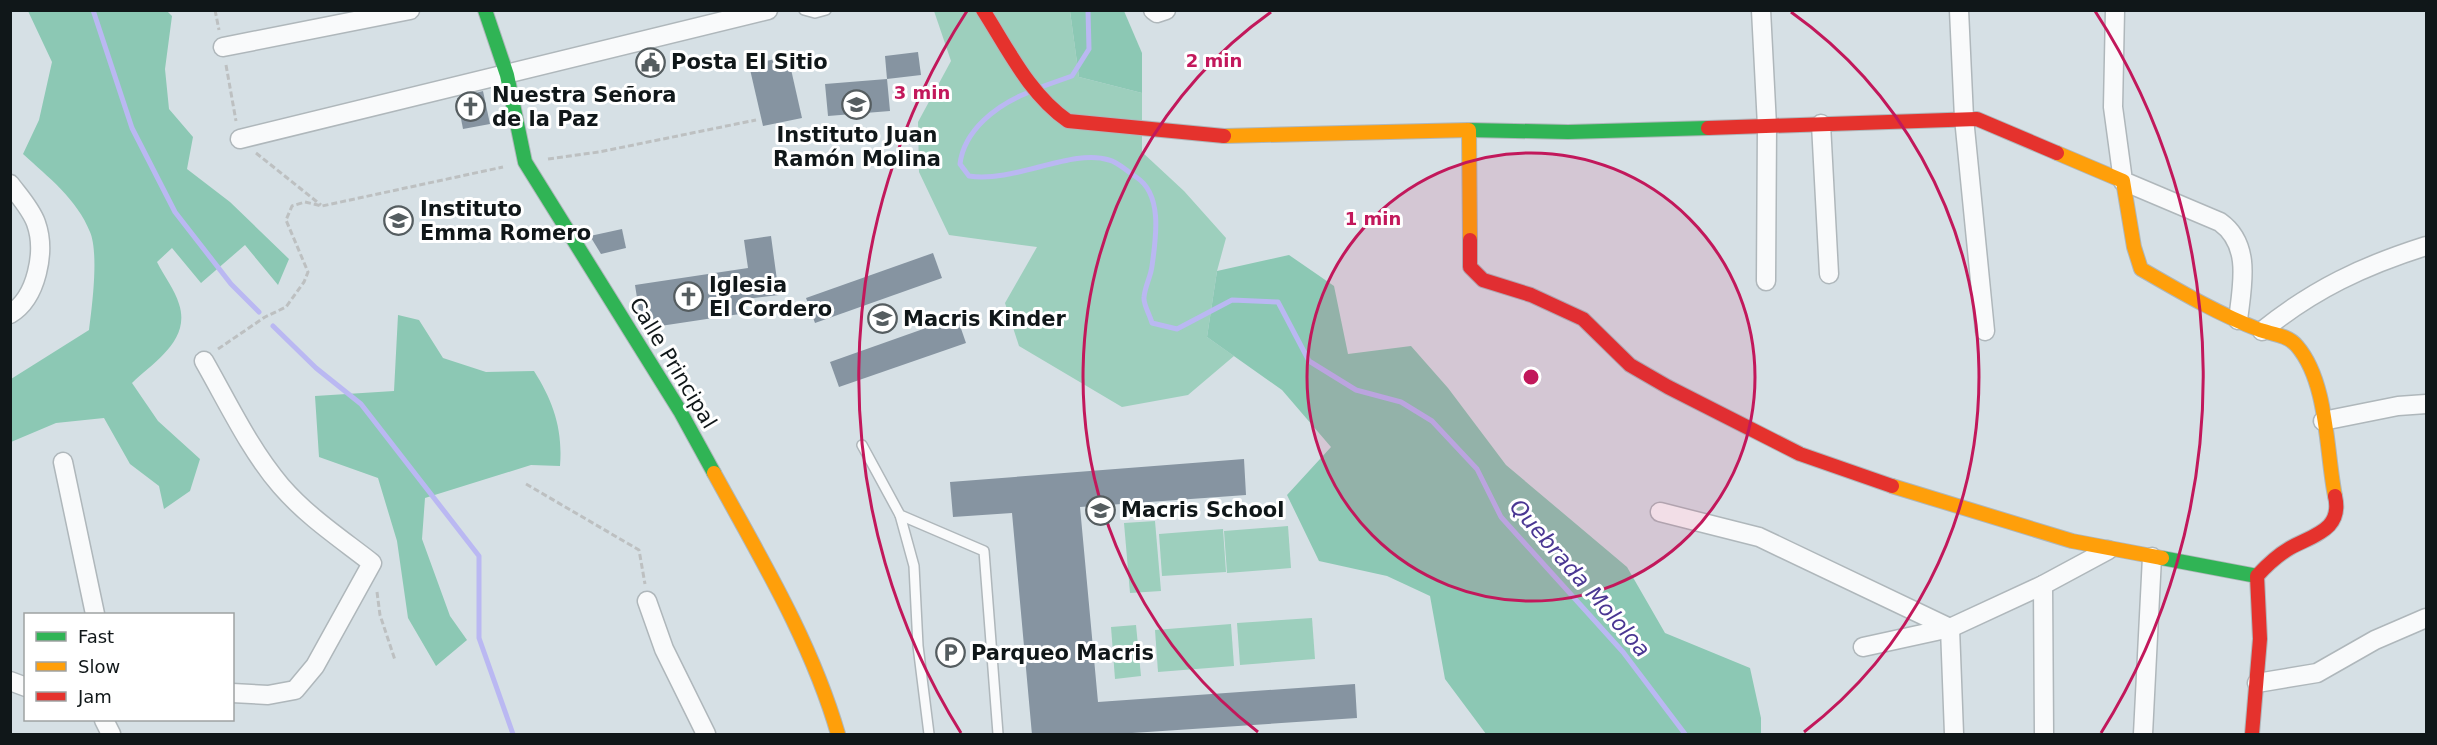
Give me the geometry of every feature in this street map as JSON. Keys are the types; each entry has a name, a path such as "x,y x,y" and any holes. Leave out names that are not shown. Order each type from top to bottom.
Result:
{"street":[{"path":"223,47 410,10"},
{"name":"Calle Principal","path":"485,10 507,75 525,162 680,411 774,583 825,690 838,735"},
{"path":"983,10 1040,96 1057,115 1068,121 1210,136 1469,130 1568,132 1977,118 2163,200 2220,222 2238,241 2244,271 2238,320"},
{"path":"1153,10 1157,13 1166,10"},
{"path":"1761,10 1767,126 1766,281"},
{"path":"1959,10 1964,118 1985,331"},
{"path":"2115,10 2113,106 2123,181 2130,206 2134,253 2141,268 2238,320 2262,331 2285,337 2299,347 2314,378 2323,421 2337,502 2336,516 2330,527 2320,536 2292,547 2271,561 2257,576 2260,639 2252,735"},
{"path":"240,140 759,12"},
{"path":"1821,124 1829,274"},
{"path":"1469,130 1470,267 1484,280 1531,295 1582,319 1630,364 1668,387 1800,454 1939,502 2108,550 2257,576"},
{"path":"10,184 33,215 38,227 39,260 29,294 23,304 10,314"},
{"path":"2262,331 2293,306 2333,282 2376,262 2427,246"},
{"path":"204,362 242,428 280,484 325,529 372,563 315,666 295,690 268,695 234,693"},
{"path":"2323,421 2398,406 2427,404"},
{"path":"63,462 95,613"},
{"path":"1660,512 1759,537 1950,628"},
{"path":"1863,647 1950,628 2043,585 2108,550"},
{"path":"2143,735 2151,557"},
{"path":"2043,585 2044,735"},
{"path":"647,601 664,649 706,735"},
{"path":"2257,683 2316,673 2374,640 2427,618"},
{"path":"1950,628 1954,735"},
{"path":"104,721 111,735"}],"lane":[{"path":"804,10 816,13 826,10"},
{"path":"862,445 900,515 914,566 918,646 929,735"},
{"path":"900,515 984,552 998,735"}],"path":[{"path":"204,362 265,316 286,307 296,295 308,272 286,220 292,206 305,202 322,206 240,140 214,10"},
{"path":"526,484 639,550 647,601"},
{"path":"372,563 380,615 395,660"}],"green space":[{"path":"166,10 172,16 165,69 169,109 193,137 187,169 230,202 289,259 278,285 245,245 201,283 172,248 157,262 179,304 180,329 160,358 132,383 158,421 200,459 190,491 164,509 159,486 130,464 104,418 56,423 11,442 11,379 89,330 94,280 93,241 78,209 61,189 23,154 39,120 52,62 28,11"},
{"path":"934,11 1070,11 1079,77 1142,93 1142,152 1184,191 1226,238 1217,271 1207,337 1234,356 1188,395 1122,407 1019,346 1005,303 1037,247 949,235 919,172 918,122 951,61"},
{"path":"1070,11 1124,11 1142,53 1142,93 1079,77"},
{"path":"1289,255 1334,286 1348,354 1411,346 1448,388 1506,465 1627,567 1665,633 1750,668 1761,718 1761,734 1486,734 1445,679 1430,596 1387,576 1319,561 1287,495 1331,447 1282,390 1207,337 1217,271"},
{"path":"398,315 419,320 443,358 486,372 534,371 551,404 560,440 560,466 531,465 425,498 422,539 450,616 467,640 436,666 408,618 397,541 378,478 319,457 315,396 394,391"},
{"path":"1155,521 1161,591 1130,593 1124,523"},
{"path":"1288,526 1291,568 1227,573 1224,531"},
{"path":"1223,529 1226,572 1162,576 1159,534"},
{"path":"1312,618 1315,659 1240,665 1237,623"},
{"path":"1231,624 1234,666 1158,672 1155,630"},
{"path":"1136,625 1141,676 1115,679 1111,627"}],"building":[{"path":"918,52 921,75 887,79 885,56"},
{"path":"788,56 802,118 763,126 749,65"},
{"path":"887,79 890,111 828,116 825,84"},
{"path":"483,91 490,124 463,129 457,98"},
{"path":"622,229 626,248 601,254 590,236"},
{"path":"771,236 779,295 738,300 740,314 647,328 640,317 635,285 748,268 744,240"},
{"path":"933,253 942,278 815,323 806,298"},
{"path":"957,317 966,343 839,387 830,362"},
{"path":"1244,459 1246,495 1080,507 1098,702 1355,684 1357,718 1102,735 1032,735 1012,513 953,517 950,482"}],"waterway":[{"path":"93,10 132,128 175,212 231,284 259,312"},
{"name":"Quebrada Mololoa","path":"1041,87 1072,76 1089,49 1088,10"},
{"name":"Quebrada Mololoa","path":"1027,93 1004,104 984,120 968,140 960,164 969,176 1005,175 1078,158 1094,158 1112,161 1136,177 1145,185 1150,194 1156,217 1152,266 1144,297 1152,323 1177,329 1232,300 1278,302 1309,361 1356,390 1401,402 1432,421 1477,469 1501,517 1623,652 1685,734"},
{"path":"273,326 316,368 361,404 479,556 479,638 513,734"}],"traffic: fast":[{"path":"485,10 507,75 525,162 680,411 714,473"},
{"path":"1469,130 1568,132 1708,128"},
{"path":"2162,558 2257,576"}],"traffic: slow":[{"path":"1224,136 1469,130 1470,240"},
{"path":"2057,153 2123,181 2134,247 2141,269 2244,324 2285,337 2297,346 2315,378 2320,397 2335,496"},
{"path":"714,473 799,633 814,666 838,734"},
{"path":"1892,486 2072,541 2162,558"}],"traffic: jam":[{"path":"983,10 1031,84 1042,98 1068,121 1224,136"},
{"path":"1708,128 1977,119 2057,153"},
{"path":"1470,240 1470,267 1483,280 1531,295 1583,319 1630,365 1668,387 1800,454 1892,486"},
{"path":"2252,734 2260,639 2257,576 2281,554 2316,535 2330,524 2335,517 2335,496"}],"place":[{"name":"Posta El Sitio","path":"650,62"},
{"name":"Instituto Juan Ramón Molina","path":"857,104"},
{"name":"Nuestra Señora de la Paz","path":"471,107"},
{"name":"Instituto Emma Romero","path":"399,221"},
{"name":"Iglesia El Cordero","path":"688,297"},
{"name":"Macris Kinder","path":"882,319"},
{"name":"Macris School","path":"1100,510"},
{"name":"Parqueo Macris","path":"950,653"}]}
